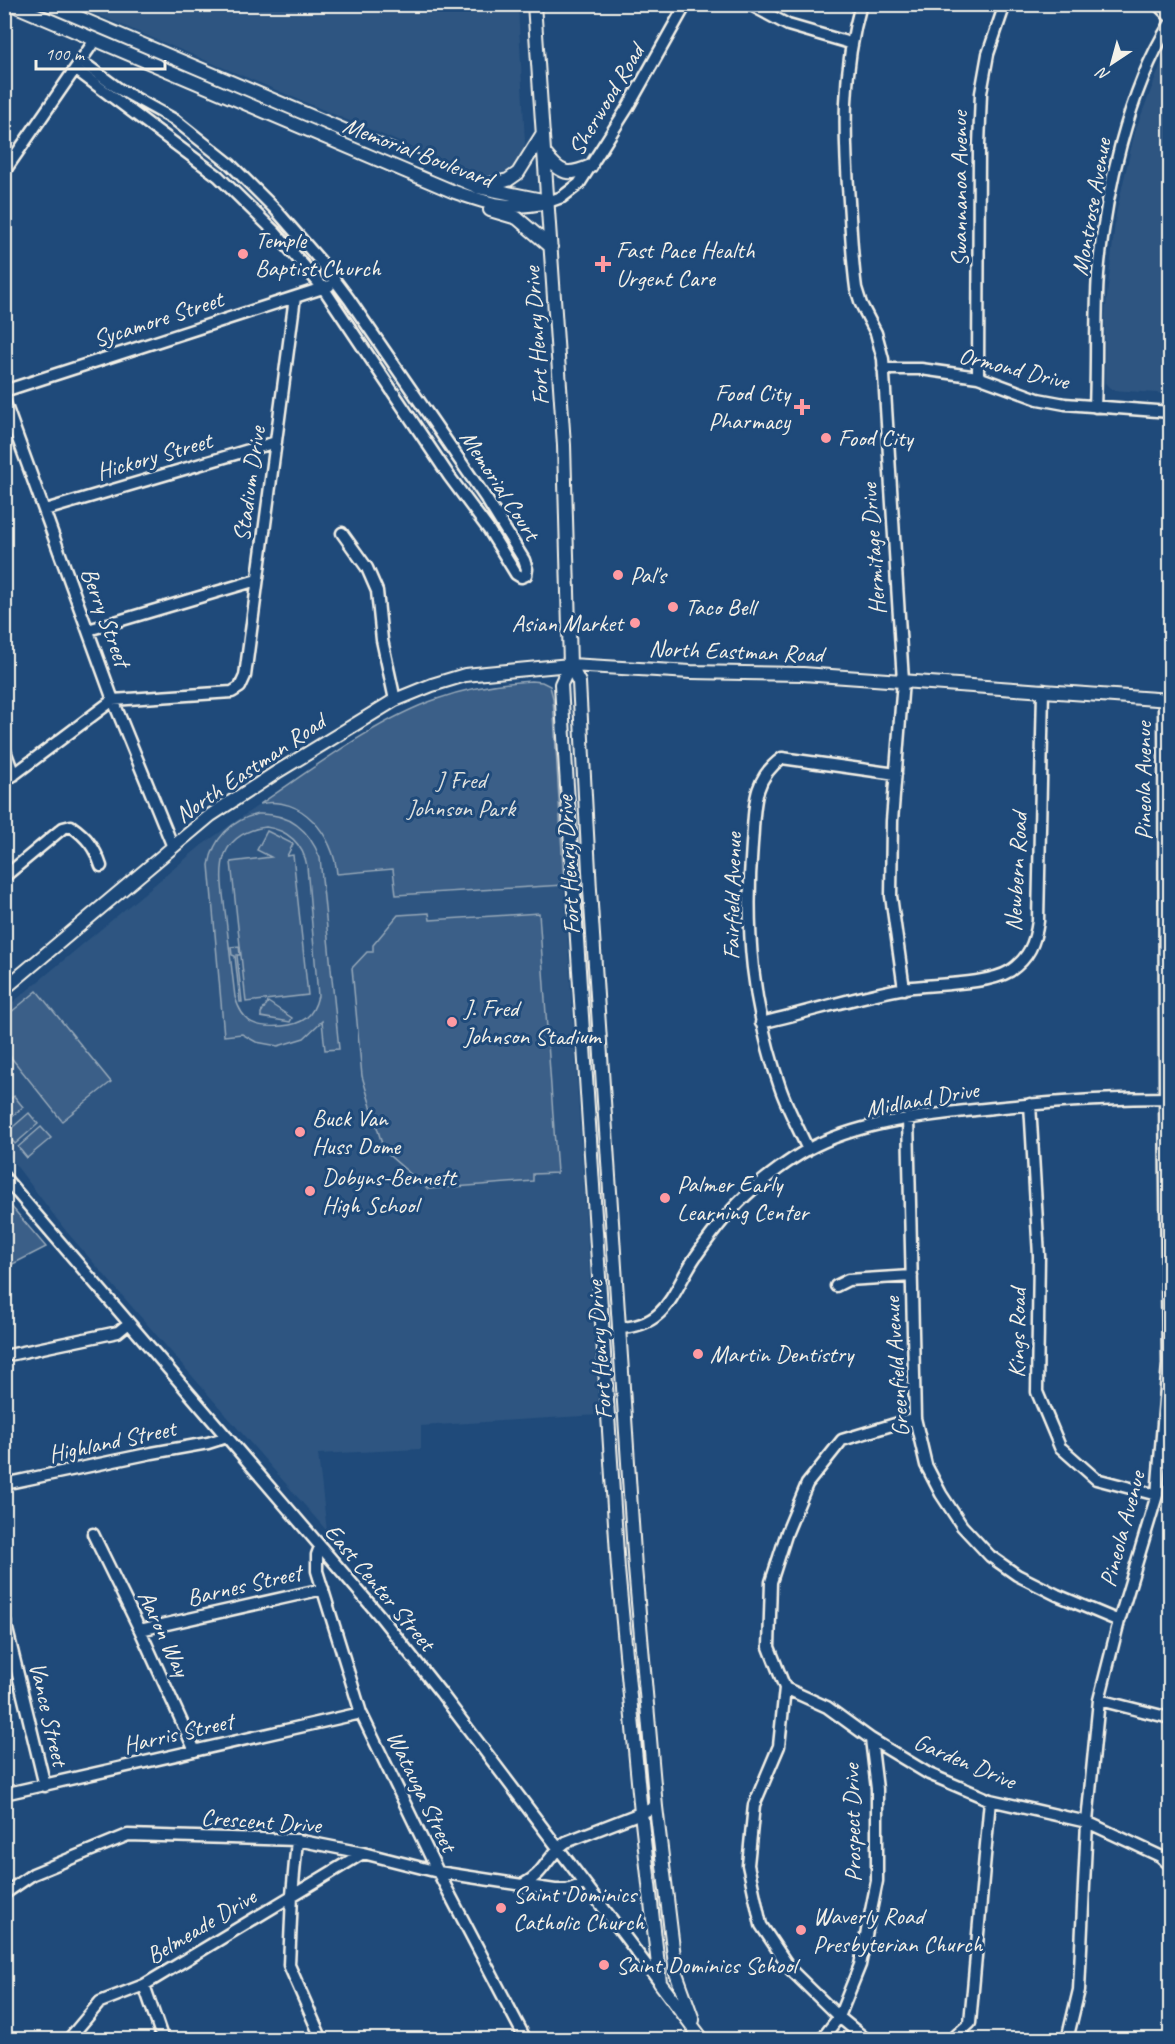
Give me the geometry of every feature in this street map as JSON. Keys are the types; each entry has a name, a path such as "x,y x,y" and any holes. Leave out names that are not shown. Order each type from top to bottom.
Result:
{"main road":[{"name":"Memorial Boulevard","path":"11,4 452,191 498,206 525,207 548,201"},
{"name":"Memorial Boulevard","path":"47,4 478,187 548,201"},
{"name":"Fort Henry Drive","path":"534,4 564,446 570,664 579,682 618,1328 635,1568 656,1807 676,1973 699,2035"},
{"path":"95,40 103,29"},
{"path":"208,89 214,74"},
{"path":"478,187 508,180 518,173 543,133"},
{"path":"544,154 562,172 570,173 591,166"},
{"path":"452,191 481,208 517,218 551,247"},
{"name":"Fort Henry Drive","path":"570,664 561,684 617,1557 641,1813 660,1983"},
{"name":"North Eastman Road","path":"4,989 211,815 395,700 465,675 570,664 692,672 803,674 1167,699"},
{"path":"650,1897 660,1911 662,1929 672,1939"},
{"name":"East Center Street","path":"660,1983 699,2035"}],"street":[{"name":"Sherwood Road","path":"548,201 562,197 579,184 686,4"},
{"path":"749,4 788,25 850,43"},
{"name":"Hermitage Drive","path":"861,4 850,43 845,120 854,274 861,304 876,333 883,369 903,681 890,862 891,896 904,989"},
{"name":"Swannanoa Avenue","path":"978,377 981,93 988,54 1005,4"},
{"path":"1157,4 1170,17"},
{"name":"Montrose Avenue","path":"1095,407 1098,275 1114,170 1143,81 1170,24"},
{"path":"4,172 95,40"},
{"name":"Memorial Court","path":"78,65 175,120 230,164 275,209 336,282 464,465 524,560 527,569 526,576 521,577 516,574 489,530 449,476 324,289 274,231 218,176 78,65"},
{"path":"218,176 230,164"},
{"name":"Sycamore Street","path":"4,391 324,289 336,282"},
{"name":"Stadium Drive","path":"113,700 232,692 240,687 245,676 295,297"},
{"name":"Ormond Drive","path":"883,369 921,369 978,377 1038,399 1095,407 1170,412"},
{"name":"Berry Street","path":"4,400 113,700 173,846"},
{"name":"Hickory Street","path":"45,510 276,442"},
{"path":"449,476 464,465"},
{"path":"342,533 367,568 377,591 384,655 395,700"},
{"path":"88,630 257,580"},
{"name":"Newbern Road","path":"761,1023 904,989 996,978 1011,970 1024,959 1035,943 1038,921 1043,690"},
{"name":"Pineola Avenue","path":"1067,2040 1079,1990 1087,1822 1099,1700 1119,1621 1157,1495 1168,1364 1167,699"},
{"path":"4,782 113,700"},
{"path":"4,748 14,775"},
{"name":"Fairfield Avenue","path":"808,1150 780,1088 761,1023 753,972 748,919 751,859 759,783 772,765 782,758 896,774"},
{"path":"4,877 63,828 71,826 94,847 101,866"},
{"name":"Midland Drive","path":"618,1328 633,1328 652,1320 666,1308 695,1256 720,1225 752,1190 808,1150 847,1134 908,1118 1030,1104 1168,1098"},
{"name":"Kings Road","path":"1030,1104 1040,1256 1037,1392 1060,1447 1096,1479 1157,1495"},
{"name":"Greenfield Avenue","path":"908,1118 915,1418 926,1465 941,1494 962,1526 990,1556 1017,1575 1119,1621"},
{"name":"East Center Street","path":"4,1177 380,1616 660,1983"},
{"path":"836,1286 848,1280 912,1276"},
{"path":"4,1356 118,1332 129,1323"},
{"path":"867,2040 839,2017 791,1970 761,1925 748,1865 754,1805 780,1746 785,1688 769,1647 771,1582 787,1532 807,1484 842,1440 915,1418"},
{"name":"Highland Street","path":"4,1484 208,1443 227,1437"},
{"name":"Aaron Way","path":"93,1534 140,1629 195,1751"},
{"name":"Watauga Street","path":"320,1548 317,1556 317,1571 361,1713 438,1872 526,2040"},
{"name":"Barnes Street","path":"140,1629 323,1589"},
{"name":"Vance Street","path":"4,1617 45,1786"},
{"name":"Garden Drive","path":"785,1688 827,1707 871,1739 929,1774 990,1800 1087,1822 1160,1856 1170,1864"},
{"path":"1099,1700 1170,1718"},
{"name":"Harris Street","path":"4,1794 361,1713"},
{"name":"Prospect Drive","path":"821,2040 839,2017 860,1965 877,1881 877,1789 871,1739"},
{"path":"951,2040 970,2023 990,1800"},
{"path":"524,1884 536,1878 557,1848 566,1842 656,1807"},
{"name":"Crescent Drive","path":"4,1894 33,1874 128,1835 297,1840 363,1853 438,1872 555,1890 567,1890 584,1884"},
{"path":"297,1840 289,1965 322,2040"},
{"name":"Belmeade Drive","path":"68,2040 100,2002 144,1985 363,1853"},
{"path":"144,1985 163,2040"}],"shaded area":[{"path":"74,5 518,5 525,143 521,156 515,166 507,171 489,178 480,176"},
{"path":"1170,41 1170,394 1112,390 1105,383 1105,314 1116,214 1135,131"},
{"name":"Dobyns-Bennett High School","path":"276,801 288,805 313,820 324,833 336,861 394,869 397,895 564,885 599,1415 421,1426 421,1449 318,1454 327,1531 66,1231 5,1151 5,1009 202,845 260,804"}],"green space":[{"name":"J Fred Johnson Park","path":"531,681 542,682 550,686 553,698 564,885 396,895 393,869 337,874 330,846 313,821 289,805 260,804 346,746 415,708 472,689"},
{"path":"269,814 288,820 304,831 320,858 339,1049 325,1050 322,1021 304,1038 278,1046 256,1042 242,1034 224,1036 209,865 219,839 232,826 248,817","holes":["266,827 293,839 305,858 318,996 310,1014 301,1021 282,1026 265,1026 247,1019 235,997 222,877 225,854 232,843 253,830"]},
{"path":"267,831 293,844 287,856 293,855 308,995 246,1002 231,862 271,857 257,850"},
{"name":"J. Fred Johnson Stadium","path":"429,913 430,920 539,913 557,1173 533,1174 533,1181 428,1189 384,1151 362,1076 352,968 367,952 373,952 373,945 398,915"},
{"path":"239,946 240,955 237,955 242,1002 240,1002 235,956 232,955 231,947"},
{"path":"37,991 111,1082 62,1121 5,1050 5,1017"},
{"path":"268,1002 292,1018 290,1022 261,1017"},
{"path":"14,1096 23,1107 5,1122 5,1104"},
{"path":"29,1113 38,1124 15,1144 6,1133"},
{"path":"41,1127 51,1138 27,1158 18,1147"},
{"path":"5,1199 46,1247 4,1268"}],"place":[{"name":"Temple Baptist Church","path":"243,254"},
{"name":"Fast Pace Health Urgent Care","path":"603,264"},
{"name":"Food City Pharmacy","path":"802,407"},
{"name":"Food City","path":"826,438"},
{"name":"Pal's","path":"618,575"},
{"name":"Taco Bell","path":"673,607"},
{"name":"Asian Market","path":"635,623"},
{"name":"J. Fred Johnson Stadium","path":"452,1022"},
{"name":"Buck Van Huss Dome","path":"300,1132"},
{"name":"Dobyns-Bennett High School","path":"310,1191"},
{"name":"Palmer Early Learning Center","path":"665,1198"},
{"name":"Martin Dentistry","path":"698,1354"},
{"name":"Saint Dominics Catholic Church","path":"501,1908"},
{"name":"Waverly Road Presbyterian Church","path":"801,1930"},
{"name":"Saint Dominics School","path":"604,1965"}]}
